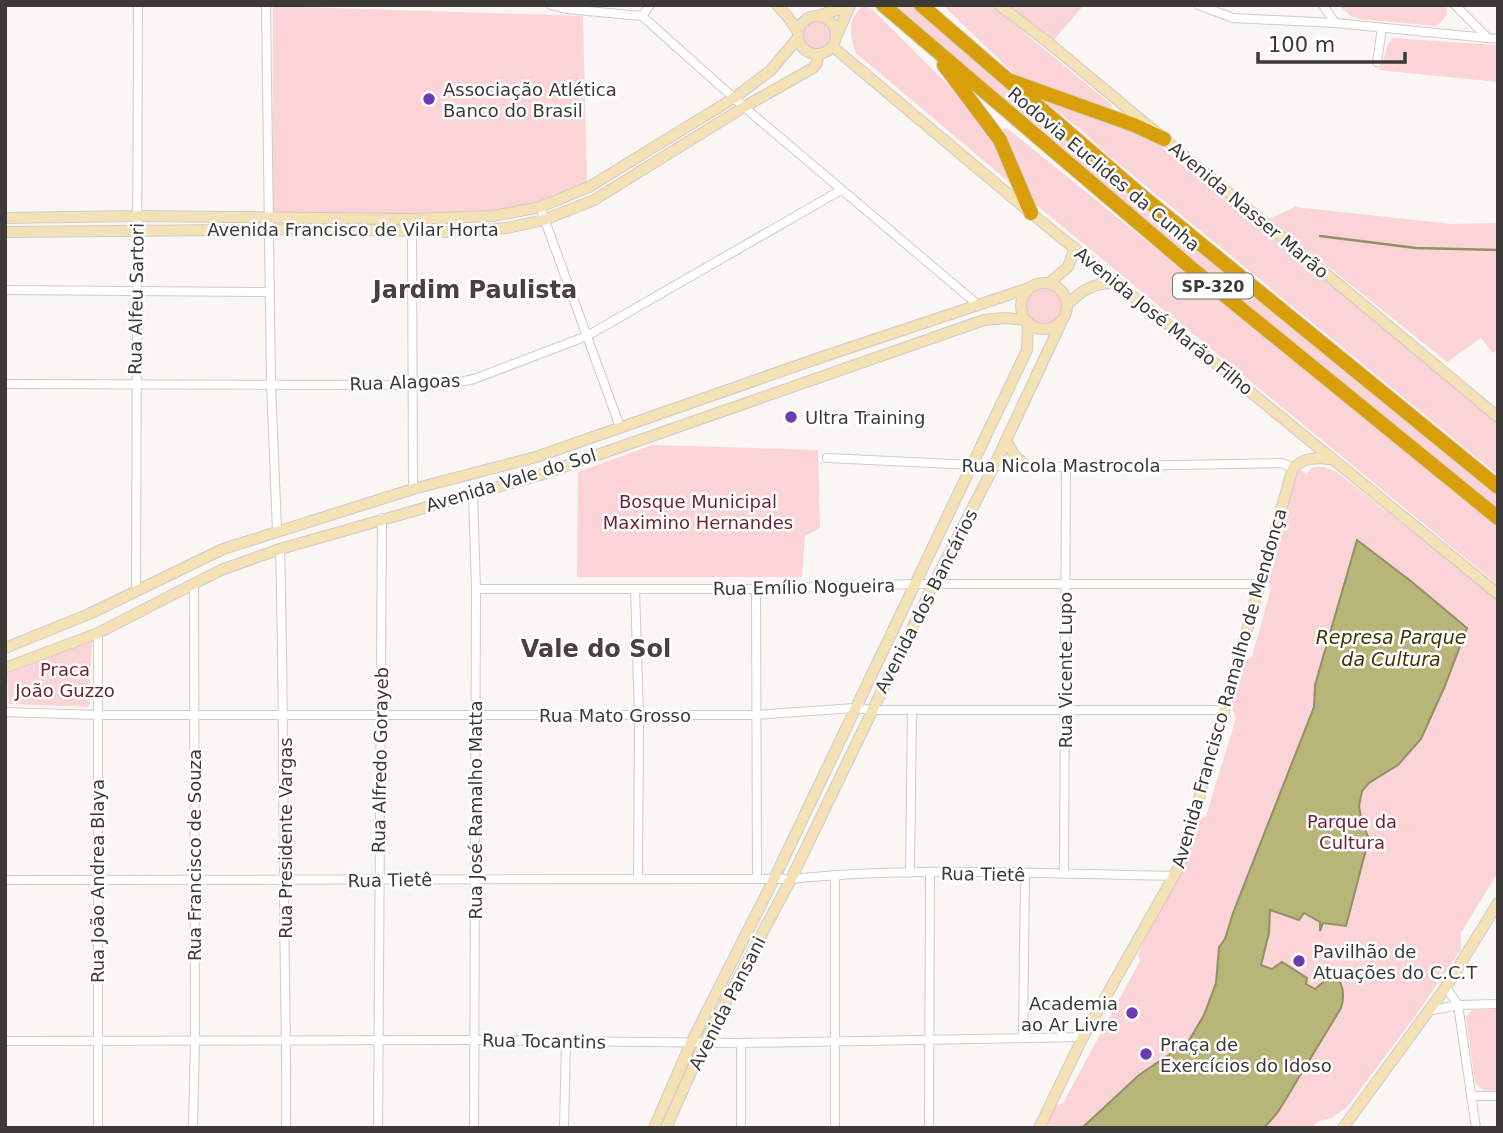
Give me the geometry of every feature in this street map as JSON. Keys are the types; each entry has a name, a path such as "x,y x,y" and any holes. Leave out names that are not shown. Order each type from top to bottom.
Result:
{"highway":[{"name":"Rodovia Euclides da Cunha","path":"883,5 1196,272 1498,518"},
{"name":"Rodovia Euclides da Cunha","path":"921,5 1142,196 1498,487"},
{"path":"933,50 1000,140 1031,213"},
{"path":"1003,78 1134,125 1164,139"}],"main road":[{"path":"777,5 788,17 805,50 818,55 833,47 850,5"},
{"path":"797,35 806,19 850,5"},
{"name":"Avenida Nasser Marão","path":"999,5 1050,44 1498,417"},
{"path":"817,16 833,23 836,35"},
{"name":"Avenida Francisco de Vilar Horta","path":"5,232 268,224 412,225 493,216 540,207 589,187 734,97 770,71 797,35"},
{"name":"Avenida José Marão Filho","path":"833,47 1031,213 1498,594"},
{"name":"Avenida Francisco de Vilar Horta","path":"412,225 454,232 507,228 544,220 594,200 744,107 813,68 818,55"},
{"path":"696,121 703,133"},
{"path":"637,158 644,169"},
{"name":"Avenida Francisco de Vilar Horta","path":"5,218 136,216 268,224"},
{"path":"1049,284 1068,267 1074,248"},
{"path":"1049,284 1060,289 1067,305 1065,318 1048,329 1034,327 1026,321 1021,307 1022,300 1029,288 1049,284"},
{"path":"1067,305 1093,285 1118,284"},
{"name":"Avenida Vale do Sol","path":"5,648 89,614 222,549 377,499 536,457 1029,288"},
{"path":"977,304 984,320"},
{"name":"Avenida Vale do Sol","path":"5,668 98,633 221,570 280,549 540,475 984,320 1005,318 1026,321"},
{"name":"Avenida dos Bancários","path":"774,879 1027,350 1026,321"},
{"name":"Avenida dos Bancários","path":"791,879 933,585 994,466 1060,323"},
{"path":"884,336 890,352"},
{"path":"822,357 828,374"},
{"path":"620,427 626,443"},
{"path":"1006,440 1014,455 1027,466"},
{"path":"1293,468 1303,461 1317,457 1332,460"},
{"name":"Avenida Francisco Ramalho de Mendonça","path":"1040,1127 1083,1037 1180,865 1293,468"},
{"path":"472,474 473,493"},
{"path":"377,499 382,518"},
{"path":"277,530 280,549"},
{"path":"186,566 194,583"},
{"path":"89,614 98,633"},
{"name":"Avenida Pansani","path":"654,1128 691,1044 774,879"},
{"name":"Avenida Pansani","path":"666,1128 704,1043 791,879"},
{"path":"1343,1128 1446,987 1497,907"}],"street":[{"name":"Rua Alfeu Sartori","path":"136,592 138,5"},
{"path":"266,5 269,292 277,530"},
{"path":"551,5 566,9 642,16 744,107 977,304"},
{"path":"642,16 650,5"},
{"path":"1198,5 1233,18 1335,23 1493,39"},
{"path":"1323,5 1335,23"},
{"path":"1455,5 1493,39"},
{"path":"1377,62 1382,28"},
{"name":"Rua Alagoas","path":"5,384 412,385 450,384 474,379 587,336 841,190"},
{"path":"540,207 620,427"},
{"path":"412,225 413,489"},
{"path":"5,290 269,292"},
{"name":"Rua Nicola Mastrocola","path":"827,458 973,466 1282,463 1293,468"},
{"name":"Rua Vicente Lupo","path":"1064,874 1066,467"},
{"name":"Rua José Ramalho Matta","path":"473,493 476,589 474,1128"},
{"name":"Rua Alfredo Gorayeb","path":"378,1128 382,518"},
{"name":"Rua Presidente Vargas","path":"280,549 284,714 286,1128"},
{"name":"Rua Francisco de Souza","path":"193,1128 194,583"},
{"name":"Rua Emílio Nogueira","path":"476,589 756,589 913,584 1258,584"},
{"path":"635,589 639,715 638,879"},
{"path":"756,589 757,879"},
{"name":"Rua João Andrea Blaya","path":"97,1128 98,633"},
{"name":"Rua Mato Grosso","path":"5,712 98,715 756,715 854,708 1224,710"},
{"path":"910,873 912,710"},
{"name":"Rua Tietê","path":"5,880 791,879 910,873 1175,876"},
{"path":"929,1128 930,873"},
{"path":"1023,1037 1025,874"},
{"path":"835,875 835,1128"},
{"path":"1446,987 1458,1005 1476,1128"},
{"path":"1428,1011 1458,1005 1498,1004"},
{"name":"Rua Tocantins","path":"5,1041 473,1040 691,1044 1083,1037"},
{"path":"564,1128 566,1041"},
{"path":"741,1043 741,1128"},
{"path":"1471,1096 1498,1096"}],"green space":[{"path":"863,5 872,9 986,123 1016,188 856,53 851,28 854,16"},
{"path":"891,5 914,5 1140,200 1498,492 1498,511 1241,304"},
{"path":"943,5 991,5 1112,105 1110,109 1103,109 1015,75"},
{"path":"1007,5 1084,5 1052,42"},
{"path":"1339,5 1447,5 1447,12 1436,26 1359,19 1351,16"},
{"name":"Associação Atlética Banco do Brasil","path":"273,6 583,16 587,183 538,203 492,212 272,216"},
{"path":"817,18 829,23 834,35 829,47 817,52 805,47 800,35 805,23"},
{"path":"1393,38 1498,45 1498,82 1378,70"},
{"path":"1044,97 1143,132 1498,420 1498,475 1102,150 1045,102"},
{"path":"1007,128 1498,526 1498,585 1029,199 1001,132"},
{"path":"1295,207 1452,224 1498,223 1498,349 1493,353 1481,338 1447,362 1269,219"},
{"path":"1044,286 1058,292 1064,306 1058,320 1044,326 1030,320 1024,306 1030,292"},
{"name":"Bosque Municipal Maximino Hernandes","path":"653,445 818,450 820,528 805,536 802,577 577,577 578,472"},
{"name":"Parque da Cultura","path":"1313,467 1324,467 1337,472 1498,600 1498,872 1461,933 1461,949 1458,954 1348,1106 1332,1118 1319,1121 1311,1128 1043,1128 1052,1107 1063,1103 1140,961 1138,955 1141,947 1179,875 1197,821 1206,816 1236,718 1231,707 1243,662 1252,657 1271,588 1266,578 1297,472 1299,469 1306,474"},
{"name":"Praca João Guzzo","path":"92,641 89,707 9,704 7,674"},
{"path":"1498,1009 1498,1091 1482,1090 1475,1082 1466,1017 1472,1010"}],"water":[{"name":"Represa Parque da Cultura","path":"1357,540 1467,628 1421,739 1398,765 1369,783 1362,791 1359,806 1362,824 1369,838 1346,926 1323,923 1320,931 1320,922 1304,913 1299,920 1270,910 1269,933 1261,965 1272,969 1282,962 1307,978 1306,984 1315,989 1333,974 1343,989 1341,1008 1278,1112 1264,1128 1082,1128 1139,1075 1188,1042 1204,1015 1216,983 1219,947 1225,939 1314,707 1315,685"}],"waterway":[{"path":"1320,236 1416,248 1498,250"}],"place":[{"name":"Associação Atlética Banco do Brasil","path":"429,99"},
{"name":"Ultra Training","path":"791,417"},
{"name":"Pavilhão de Atuações do C.C.T","path":"1299,961"},
{"name":"Academia ao Ar Livre","path":"1132,1013"},
{"name":"Praça de Exercícios do Idoso","path":"1146,1054"}],"district":[{"name":"Jardim Paulista","path":"475,290"},
{"name":"Vale do Sol","path":"596,649"}]}
